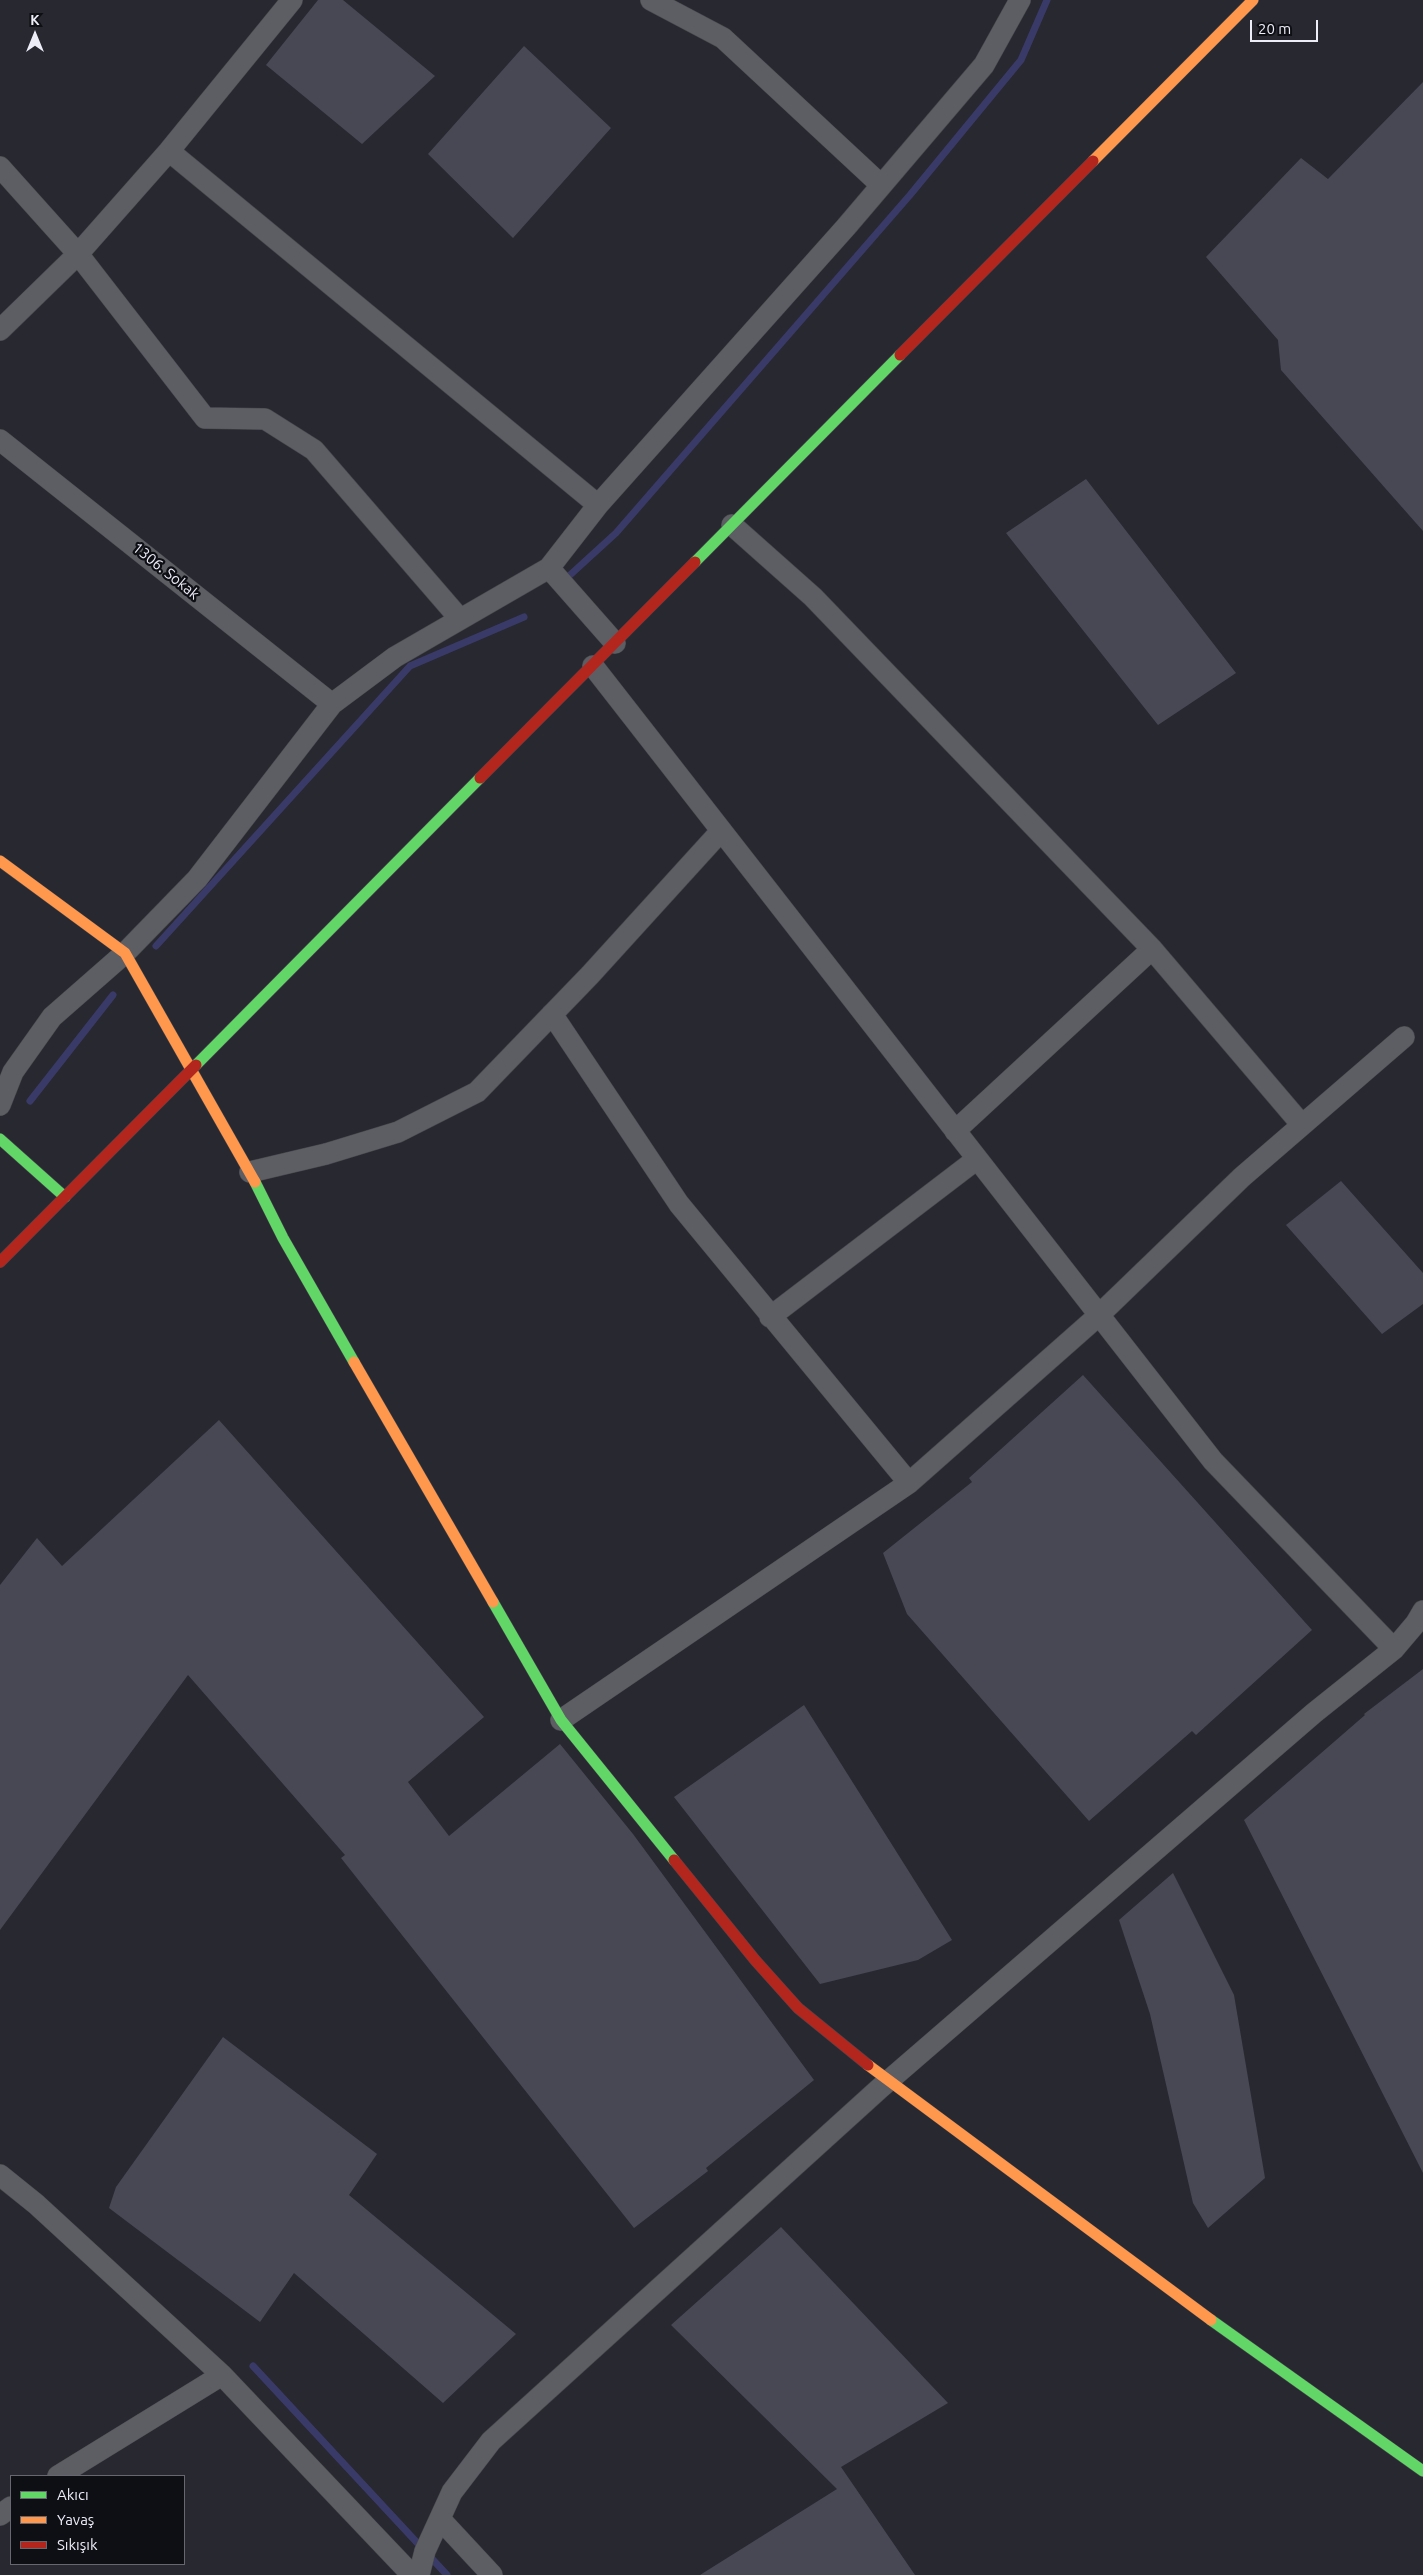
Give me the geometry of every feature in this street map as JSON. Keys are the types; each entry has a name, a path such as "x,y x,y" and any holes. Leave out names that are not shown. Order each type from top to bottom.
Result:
{"street":[{"path":"0,330 78,254 169,151 292,0"},
{"path":"651,0 723,38 881,185"},
{"path":"0,1105 13,1072 52,1017 125,953 197,879 332,704 395,657 549,568 598,505 881,185 984,65 1020,0"},
{"path":"0,1262 1253,0"},
{"path":"169,151 598,505"},
{"path":"0,167 78,254 205,418 265,420 314,450 460,619"},
{"name":"1306. Sokak","path":"0,440 332,704"},
{"path":"732,525 813,597 1152,949 1302,1125"},
{"path":"549,568 616,643"},
{"path":"593,666 1098,1316 1213,1461 1394,1649"},
{"path":"250,1172 326,1154 398,1132 477,1092 552,1014 721,831"},
{"path":"0,861 125,953 250,1172 283,1238 561,1720 779,1987 798,2008 888,2081 1135,2265 1423,2471"},
{"path":"955,1131 1152,949"},
{"path":"552,1014 679,1204 770,1317 909,1482"},
{"path":"561,1720 909,1482 1098,1316 1242,1177 1404,1037"},
{"path":"0,1139 65,1197"},
{"path":"770,1317 977,1159"},
{"path":"418,2575 424,2551 452,2492 491,2441 888,2081 1307,1720 1394,1649 1421,1619"},
{"path":"0,2175 36,2204 222,2375 412,2575"},
{"path":"60,2475 222,2375"},
{"path":"440,2519 492,2575"}],"building":[{"path":"318,0 343,0 435,76 362,144 266,65"},
{"path":"524,46 611,128 513,238 428,154"},
{"path":"1423,82 1423,531 1281,370 1278,340 1206,257 1301,158 1328,179"},
{"path":"1086,479 1236,673 1158,725 1006,533"},
{"path":"1341,1181 1423,1273 1423,1304 1382,1334 1286,1225"},
{"path":"1083,1375 1312,1630 1196,1735 1192,1731 1089,1821 907,1614 883,1553 972,1482 969,1478"},
{"path":"219,1420 484,1717 408,1782 449,1836 560,1744 633,1834 814,2080 706,2168 708,2171 634,2228 341,1858 345,1855 188,1675 0,1930 0,1585 37,1538 62,1566"},
{"path":"1423,1669 1423,2173 1244,1820 1364,1714"},
{"path":"804,1705 952,1940 918,1960 820,1984 674,1797"},
{"path":"1173,1873 1234,1995 1265,2178 1208,2228 1193,2203 1150,2014 1119,1920"},
{"path":"223,2037 377,2154 349,2195 516,2334 443,2403 294,2273 260,2322 109,2208 116,2187"},
{"path":"781,2227 948,2403 841,2467 915,2575 700,2575 837,2489 671,2325"}],"waterway":[{"path":"570,575 616,533 910,195 1021,60 1047,0"},
{"path":"156,946 410,666 524,617"},
{"path":"30,1101 113,995"},
{"path":"253,2366 447,2575"}],"traffic: fast":[{"path":"695,562 900,355"},
{"path":"196,1065 480,778"},
{"path":"0,1139 65,1197"},
{"path":"255,1182 283,1238 354,1362"},
{"path":"493,1602 561,1720 674,1860"},
{"path":"1211,2320 1423,2471"}],"traffic: slow":[{"path":"1093,161 1253,0"},
{"path":"0,861 125,953 255,1182"},
{"path":"354,1362 493,1602"},
{"path":"868,2065 1211,2320"}],"traffic: jam":[{"path":"900,355 1093,161"},
{"path":"480,778 695,562"},
{"path":"0,1262 196,1065"},
{"path":"674,1860 755,1960 798,2008 868,2065"}]}
